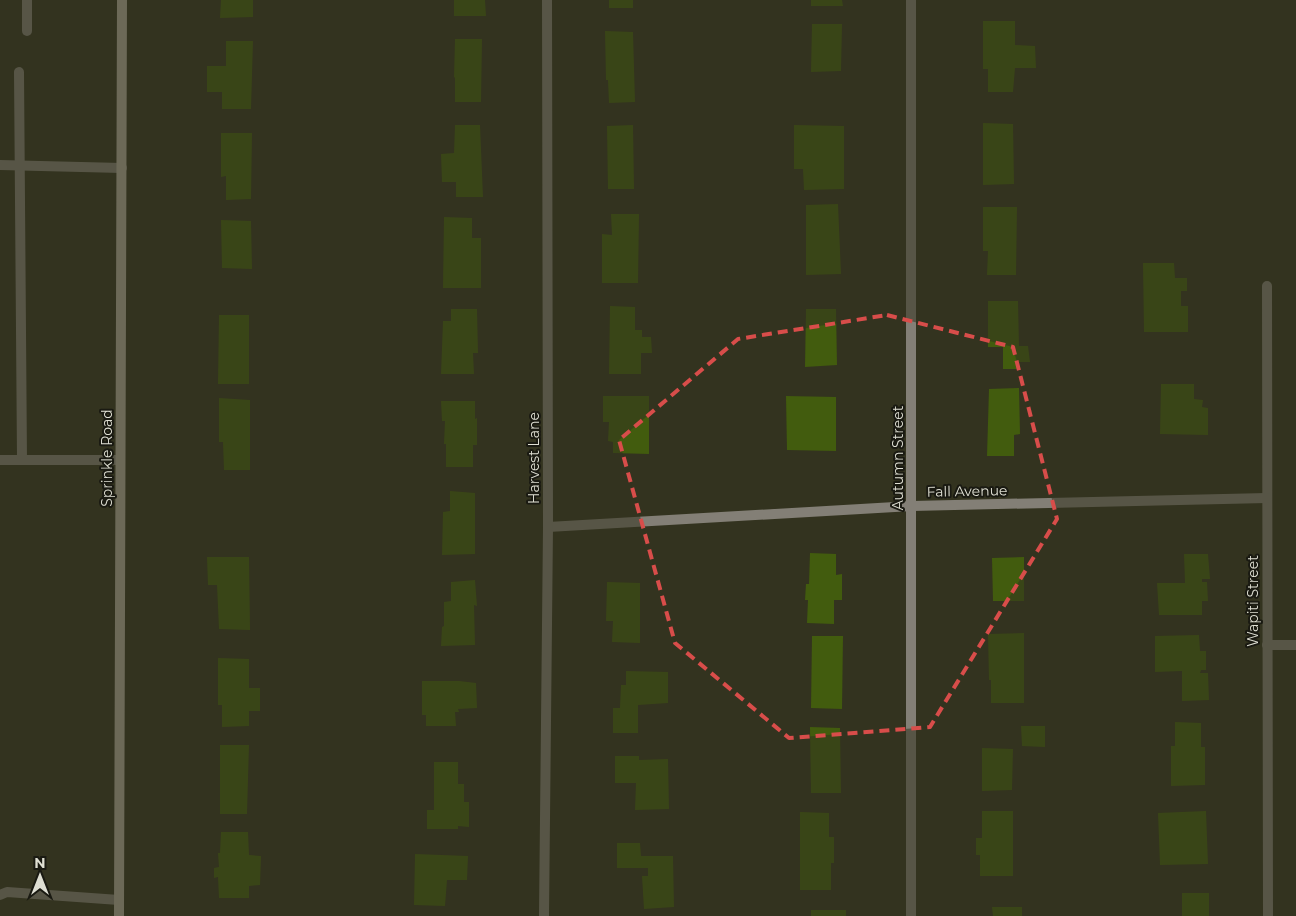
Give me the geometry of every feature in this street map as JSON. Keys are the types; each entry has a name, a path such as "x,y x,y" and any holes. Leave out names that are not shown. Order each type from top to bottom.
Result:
{"main road":[{"name":"Sprinkle Road","path":"119,916 122,0"}],"street":[{"path":"27,0 27,31"},
{"name":"Harvest Lane","path":"544,916 548,527 547,0"},
{"name":"Autumn Street","path":"911,0 911,916"},
{"path":"19,72 22,460"},
{"path":"0,165 122,168"},
{"name":"Wapiti Street","path":"1267,286 1268,916"},
{"path":"0,460 120,460"},
{"name":"Fall Avenue","path":"548,527 912,506 1267,498"},
{"path":"1267,645 1296,645"},
{"path":"0,895 7,892 119,900"}],"highlighted area":[{"path":"887,315 1013,347 1057,519 930,727 789,738 675,643 619,440 738,339"}],"building":[{"path":"221,0 253,0 253,17 220,18"},
{"path":"454,0 485,0 486,16 454,16"},
{"path":"609,0 633,0 633,8 609,8"},
{"path":"811,0 842,0 843,6 811,6"},
{"path":"983,21 1015,21 1015,45 1035,46 1036,68 1015,68 1013,92 988,92 988,69 983,69"},
{"path":"812,24 842,24 841,71 811,72"},
{"path":"605,31 633,32 635,102 609,103 608,80 606,80"},
{"path":"455,39 482,39 481,102 455,102"},
{"path":"226,41 253,41 251,109 222,109 222,92 207,92 207,66 226,66"},
{"path":"983,123 1013,124 1014,184 983,185"},
{"path":"455,125 480,125 483,197 456,197 456,182 442,182 441,154 454,153"},
{"path":"633,125 634,189 608,189 607,126"},
{"path":"794,125 844,126 844,189 804,190 803,169 794,169"},
{"path":"221,133 252,133 251,199 226,200 226,176 221,177"},
{"path":"838,204 841,274 806,275 806,205"},
{"path":"983,207 1017,207 1016,275 987,275 988,251 983,251"},
{"path":"611,214 639,214 638,283 602,283 602,234 612,235"},
{"path":"444,217 472,218 472,238 481,238 481,288 443,288"},
{"path":"221,220 251,221 252,269 222,268"},
{"path":"1143,263 1174,263 1175,278 1187,278 1187,291 1181,291 1181,306 1188,306 1188,332 1144,332"},
{"path":"988,301 1018,301 1019,346 1028,346 1030,362 1018,362 1018,369 1003,369 1003,347 988,347"},
{"path":"610,306 635,307 635,330 642,330 642,337 651,337 652,353 641,353 641,374 609,374"},
{"path":"451,309 477,309 478,353 473,353 474,374 441,374 443,321 451,321"},
{"path":"806,309 836,309 837,365 805,367"},
{"path":"219,315 249,315 249,384 218,384"},
{"path":"1161,384 1194,384 1194,399 1203,400 1202,407 1208,408 1208,435 1160,434"},
{"path":"1019,388 1020,434 1014,435 1014,456 987,456 989,389"},
{"path":"603,396 649,396 649,454 613,453 613,442 608,441 609,422 603,422"},
{"path":"786,396 836,397 836,451 787,450"},
{"path":"219,398 250,400 250,470 224,470 223,442 219,442"},
{"path":"441,401 475,401 477,445 473,445 473,467 446,467 445,421 442,421"},
{"path":"450,491 475,493 475,554 442,555 443,512 450,511"},
{"path":"810,553 836,554 836,575 842,574 842,600 834,600 834,624 807,623 808,600 805,600 806,584 809,584"},
{"path":"1184,554 1208,554 1210,579 1202,579 1202,582 1207,582 1208,601 1202,601 1202,615 1159,615 1157,583 1185,583"},
{"path":"207,557 249,557 250,630 219,629 217,585 208,585"},
{"path":"1024,557 1024,601 993,601 992,558"},
{"path":"475,580 477,606 474,605 475,645 441,646 442,627 444,626 444,602 451,601 451,582"},
{"path":"607,582 640,583 640,643 612,642 613,621 606,621"},
{"path":"1024,633 1024,703 991,703 988,634"},
{"path":"1199,635 1200,651 1206,651 1206,670 1201,670 1200,673 1208,673 1209,700 1182,701 1182,671 1155,672 1155,636"},
{"path":"812,636 843,636 842,709 811,708"},
{"path":"218,658 249,659 249,688 260,688 260,711 249,711 249,726 222,727 222,705 218,705"},
{"path":"626,671 668,672 668,703 638,705 638,733 613,733 613,708 620,708 621,685 626,685"},
{"path":"422,681 476,683 477,708 458,709 459,712 455,712 456,726 426,726 426,715 422,715"},
{"path":"1175,722 1201,723 1201,747 1205,747 1205,785 1171,786 1171,746 1175,746"},
{"path":"1021,726 1045,726 1045,747 1022,746"},
{"path":"810,727 840,728 841,793 811,793"},
{"path":"220,745 249,745 247,814 220,814"},
{"path":"982,748 1013,749 1012,790 982,791"},
{"path":"615,756 639,756 639,760 668,759 669,809 635,810 636,783 615,783"},
{"path":"434,762 458,762 458,784 464,784 464,802 469,802 469,827 458,826 458,829 427,829 427,810 434,810"},
{"path":"982,811 1013,811 1013,876 980,876 980,855 976,855 976,838 982,838"},
{"path":"1206,811 1208,864 1160,865 1158,813"},
{"path":"800,812 829,813 829,837 834,837 834,863 831,863 831,890 800,890"},
{"path":"221,832 248,832 249,855 261,856 260,885 249,886 249,898 219,898 218,877 214,878 214,868 219,867 218,853 220,853"},
{"path":"617,843 640,843 641,856 673,856 674,907 644,909 642,876 648,876 648,868 617,868"},
{"path":"415,854 468,856 467,880 447,880 445,906 414,905"},
{"path":"1182,893 1209,893 1209,916 1182,916"},
{"path":"992,907 1022,907 1022,916 993,916"},
{"path":"811,910 846,910 846,916 811,916"}]}
